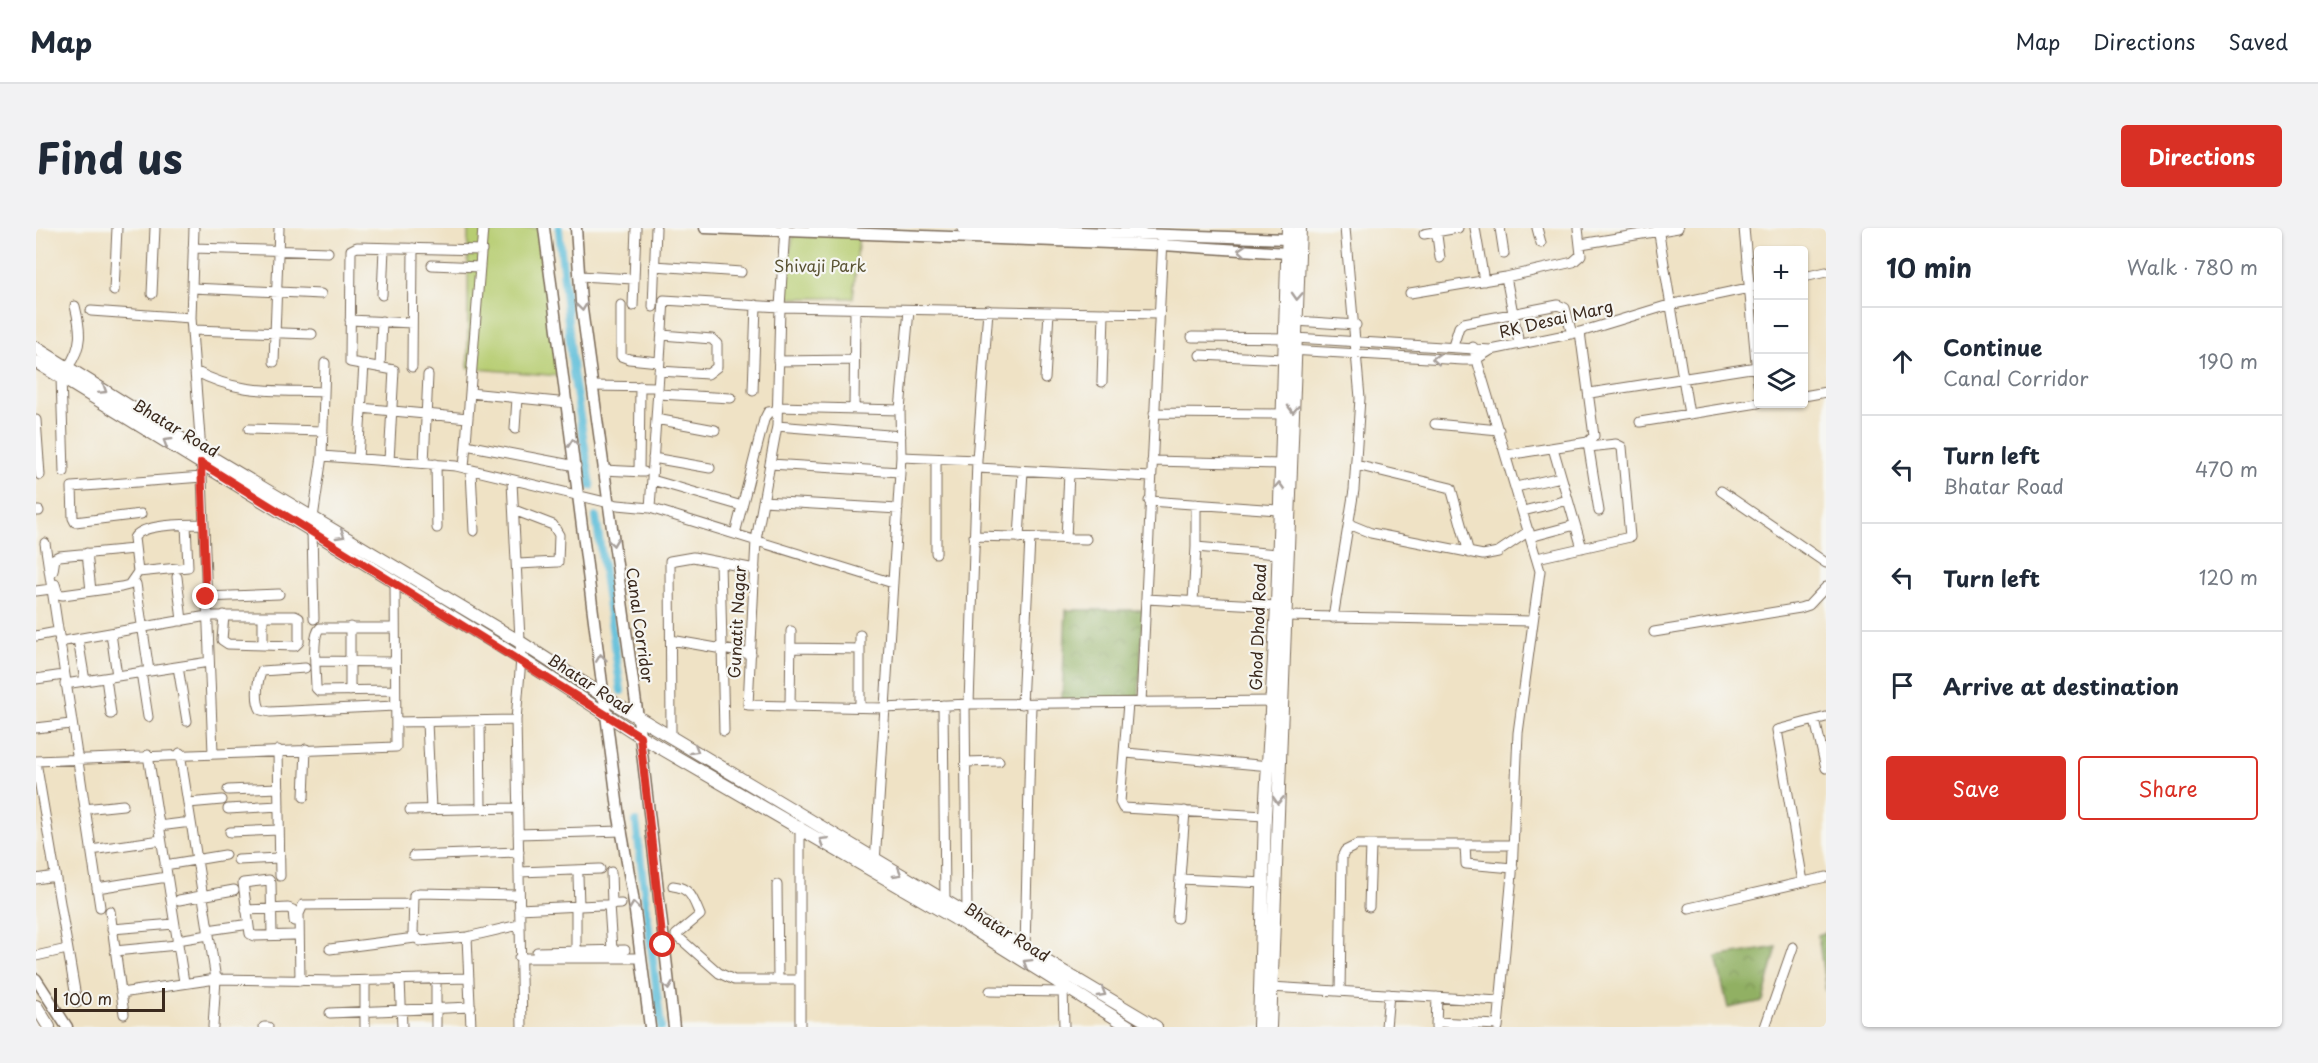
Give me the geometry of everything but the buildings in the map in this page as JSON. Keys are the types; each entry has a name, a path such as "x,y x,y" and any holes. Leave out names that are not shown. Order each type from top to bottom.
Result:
{"main road":[{"path":"1282,611 1288,347 1296,321 1294,233"},
{"name":"Ghod Dhod Road","path":"1259,1027 1265,883 1265,816 1277,701 1282,611 1277,554 1278,510 1293,253"},
{"path":"36,348 64,372"},
{"name":"Bhatar Road","path":"36,362 64,372 201,457 312,531 640,736 874,866 1063,989 1130,1027"},
{"path":"201,457 313,518 520,642 638,718 671,735 874,866 945,901 1156,1027"},
{"path":"1270,1027 1277,701"},
{"path":"36,1006 50,1027"}],"street":[{"path":"114,291 117,228"},
{"path":"152,294 155,228"},
{"path":"194,228 191,318 201,457 213,752"},
{"path":"274,362 279,228"},
{"path":"474,531 466,445 483,228"},
{"path":"544,228 606,698 621,831 650,1027"},
{"name":"Canal Corridor","path":"576,228 579,276 592,386 638,718 674,1027"},
{"path":"633,306 636,228"},
{"path":"653,307 656,228"},
{"path":"705,228 1078,234"},
{"path":"963,228 1078,234 1293,253"},
{"path":"1333,618 1356,465 1360,398 1356,325 1345,228"},
{"path":"1424,234 1436,230 1458,228"},
{"path":"1475,228 1484,281"},
{"path":"1500,228 1504,254"},
{"path":"1538,228 1541,243"},
{"path":"1410,293 1506,277 1573,262 1579,259 1581,244 1578,228"},
{"path":"1581,244 1678,228"},
{"path":"1744,228 1754,287"},
{"name":"Gunatit Nagar","path":"785,230 780,307 777,426 756,540 748,705 790,706"},
{"path":"1436,230 1440,258"},
{"path":"1658,230 1689,414"},
{"path":"1163,241 1294,233"},
{"path":"1141,703 1163,241"},
{"path":"193,248 328,252"},
{"path":"382,295 384,248"},
{"path":"389,461 394,370 350,362 351,250 413,248 482,250"},
{"path":"412,366 413,248"},
{"path":"432,266 480,267"},
{"path":"655,266 741,272"},
{"path":"1808,276 1826,272"},
{"path":"579,276 634,279"},
{"path":"1506,277 1519,344"},
{"name":"RK Desai Marg","path":"1288,347 1357,341 1491,350 1576,333 1669,305 1754,287"},
{"path":"192,288 321,294"},
{"path":"650,508 664,300 780,307 1158,314"},
{"path":"1754,300 1757,354"},
{"path":"621,305 621,356 659,367 708,374 717,367 717,344 712,339 662,335"},
{"path":"753,391 756,305"},
{"path":"1453,346 1461,324 1561,305 1565,308 1576,333 1590,393 1594,432 1588,445 1599,512"},
{"path":"64,472 64,372 79,349 81,330 75,306"},
{"path":"854,409 855,309"},
{"path":"874,866 901,457 900,410 909,310"},
{"path":"967,914 967,704 977,464 988,310"},
{"path":"91,311 191,318"},
{"path":"1045,379 1049,312"},
{"path":"1102,382 1104,313"},
{"path":"350,320 412,323"},
{"path":"380,368 382,321"},
{"path":"1296,321 1356,325"},
{"path":"192,330 312,334"},
{"path":"1192,337 1357,356 1475,360 1491,350"},
{"path":"1200,355 1288,347"},
{"path":"1437,997 1436,1025 1498,1026 1513,867 1518,733 1540,571 1499,430 1475,360 1473,347"},
{"path":"778,361 855,360"},
{"path":"313,518 322,456 325,363"},
{"path":"358,459 364,364"},
{"path":"1590,393 1754,367"},
{"path":"195,371 236,388 324,392"},
{"path":"424,463 428,375"},
{"path":"592,386 640,387 730,398"},
{"path":"639,471 640,387"},
{"path":"470,393 568,403"},
{"path":"1808,395 1826,393"},
{"path":"515,429 517,398"},
{"path":"1640,422 1754,404"},
{"path":"361,408 468,418"},
{"path":"735,534 768,412 777,409 900,410"},
{"path":"1154,413 1282,414"},
{"path":"656,419 715,430"},
{"path":"36,420 40,475"},
{"path":"1435,424 1499,430"},
{"path":"777,426 902,436"},
{"path":"249,429 322,431"},
{"path":"1507,456 1588,445 1616,444 1622,447 1632,530 1628,538 1537,558"},
{"path":"466,445 576,466"},
{"path":"1553,448 1582,548"},
{"path":"322,456 436,464 467,469 513,482 608,503 650,508 893,583"},
{"path":"901,457 936,459 1023,471 1151,477"},
{"path":"653,458 710,468"},
{"path":"936,459 936,553"},
{"path":"1152,460 1280,464"},
{"path":"436,464 437,528"},
{"path":"770,464 900,472"},
{"path":"1356,465 1451,488 1469,554"},
{"path":"603,470 639,471 742,506"},
{"path":"1019,538 1023,471"},
{"path":"1066,539 1069,473"},
{"path":"141,514 75,522 72,487 202,477"},
{"path":"1516,487 1561,477"},
{"path":"513,482 521,660 516,720 522,1027"},
{"path":"1722,491 1826,563"},
{"path":"1523,511 1568,500"},
{"path":"764,501 898,509"},
{"path":"1149,501 1278,510"},
{"path":"1193,602 1196,504"},
{"path":"514,510 553,525 559,535 558,562 518,564"},
{"path":"134,549 55,558 52,564 58,594 129,585 138,572 134,538 139,531 204,524"},
{"path":"1348,524 1371,533 1469,554 1494,554 1529,534 1575,525"},
{"path":"138,572 188,567 186,525"},
{"path":"312,531 314,619"},
{"path":"975,536 1086,539"},
{"path":"1025,948 1026,704 1030,538"},
{"path":"45,543 100,907"},
{"path":"1196,547 1277,554"},
{"path":"87,553 91,591"},
{"path":"671,735 670,561 693,556 755,568"},
{"path":"720,562 724,650 724,731"},
{"path":"177,578 182,621"},
{"path":"76,1003 47,828 38,790 36,761 180,753 396,747 395,582"},
{"path":"136,584 142,628 148,717"},
{"path":"1654,632 1800,608 1809,605 1826,587"},
{"path":"36,591 51,590"},
{"path":"206,597 279,594"},
{"path":"1146,599 1282,611 1333,618 1532,621"},
{"path":"36,636 78,639 224,615 299,618 299,642 295,646 224,643 224,615"},
{"path":"263,616 263,645"},
{"path":"395,628 350,627 317,630 315,661 316,688 319,691 395,690"},
{"path":"350,627 350,691"},
{"path":"791,631 790,706 884,708 967,704 1277,701"},
{"path":"111,633 117,676"},
{"path":"860,635 860,707"},
{"path":"78,639 85,681"},
{"path":"671,640 751,654"},
{"path":"790,648 860,649"},
{"path":"315,661 395,662"},
{"path":"36,679 85,681 209,662"},
{"path":"178,667 187,721"},
{"path":"305,668 262,671 259,677 258,703 261,710 270,712 395,705"},
{"path":"106,678 111,714"},
{"path":"1128,703 1126,753 1120,802 1123,808 1265,816"},
{"path":"943,705 945,901"},
{"path":"1803,882 1777,730 1826,717"},
{"path":"396,722 516,720"},
{"path":"1815,720 1826,768"},
{"path":"480,721 481,807"},
{"path":"427,722 430,809"},
{"path":"36,728 71,724"},
{"path":"278,750 280,876"},
{"path":"304,797 306,750"},
{"path":"180,753 216,979 213,1027"},
{"path":"1126,753 1270,766"},
{"path":"148,755 184,982"},
{"path":"966,762 999,761"},
{"path":"228,790 279,788"},
{"path":"188,803 222,800"},
{"path":"84,809 123,805"},
{"path":"228,809 279,806"},
{"path":"410,810 518,808"},
{"path":"1177,918 1185,811"},
{"path":"159,826 191,822"},
{"path":"800,826 800,1027"},
{"path":"36,830 47,828"},
{"path":"230,832 279,830"},
{"path":"518,834 621,831"},
{"path":"91,850 161,840"},
{"path":"1370,907 1371,845"},
{"path":"1465,845 1466,864 1513,867"},
{"path":"1340,991 1342,857 1350,847 1513,845"},
{"path":"413,856 519,852"},
{"path":"165,865 225,855"},
{"path":"238,860 279,858"},
{"path":"519,872 600,869"},
{"path":"611,872 614,904 612,950"},
{"path":"36,879 55,876"},
{"path":"576,951 578,876"},
{"path":"1689,908 1826,877"},
{"path":"98,888 166,878"},
{"path":"1180,879 1265,883"},
{"path":"272,935 271,883 269,880 243,883 250,934 272,935 294,935"},
{"path":"777,885 778,980"},
{"path":"673,886 683,887 691,893 700,915 676,935 719,973 734,980 799,980"},
{"path":"179,900 234,890"},
{"path":"415,938 412,904 414,896 419,893 518,895"},
{"path":"299,981 299,914 303,905 412,904"},
{"path":"519,909 614,904"},
{"path":"246,910 293,909 299,981"},
{"path":"110,911 124,1014"},
{"path":"112,929 174,924"},
{"path":"115,951 177,943 243,924"},
{"path":"330,949 415,938 420,941 467,937 519,925"},
{"path":"467,937 471,1027"},
{"path":"1765,1027 1793,946"},
{"path":"36,956 67,949"},
{"path":"519,955 625,950"},
{"path":"519,955 641,958"},
{"path":"1064,1027 1063,989 1069,974"},
{"path":"121,993 216,979 364,981 469,978"},
{"path":"436,979 436,1027"},
{"path":"36,980 67,1027"},
{"path":"400,980 402,1027"},
{"path":"364,981 365,1027"},
{"path":"1271,987 1499,1001"},
{"path":"990,991 1063,989"},
{"path":"1386,1027 1389,994"},
{"path":"330,1012 471,1007"}],"green space":[{"path":"468,228 541,228 559,376 468,368"},
{"name":"Shivaji Park","path":"794,233 859,235 853,298 780,298"},
{"path":"1066,610 1143,610 1139,700 1062,700"},
{"path":"1826,932 1826,992 1818,935"},
{"path":"1777,947 1763,1001 1728,1008 1716,957"}],"waterway":[{"path":"559,229 573,373 591,486"},
{"path":"596,517 621,691"},
{"path":"636,822 661,1027"}],"route":[{"path":"206,597 201,463 640,736 663,945"}]}
